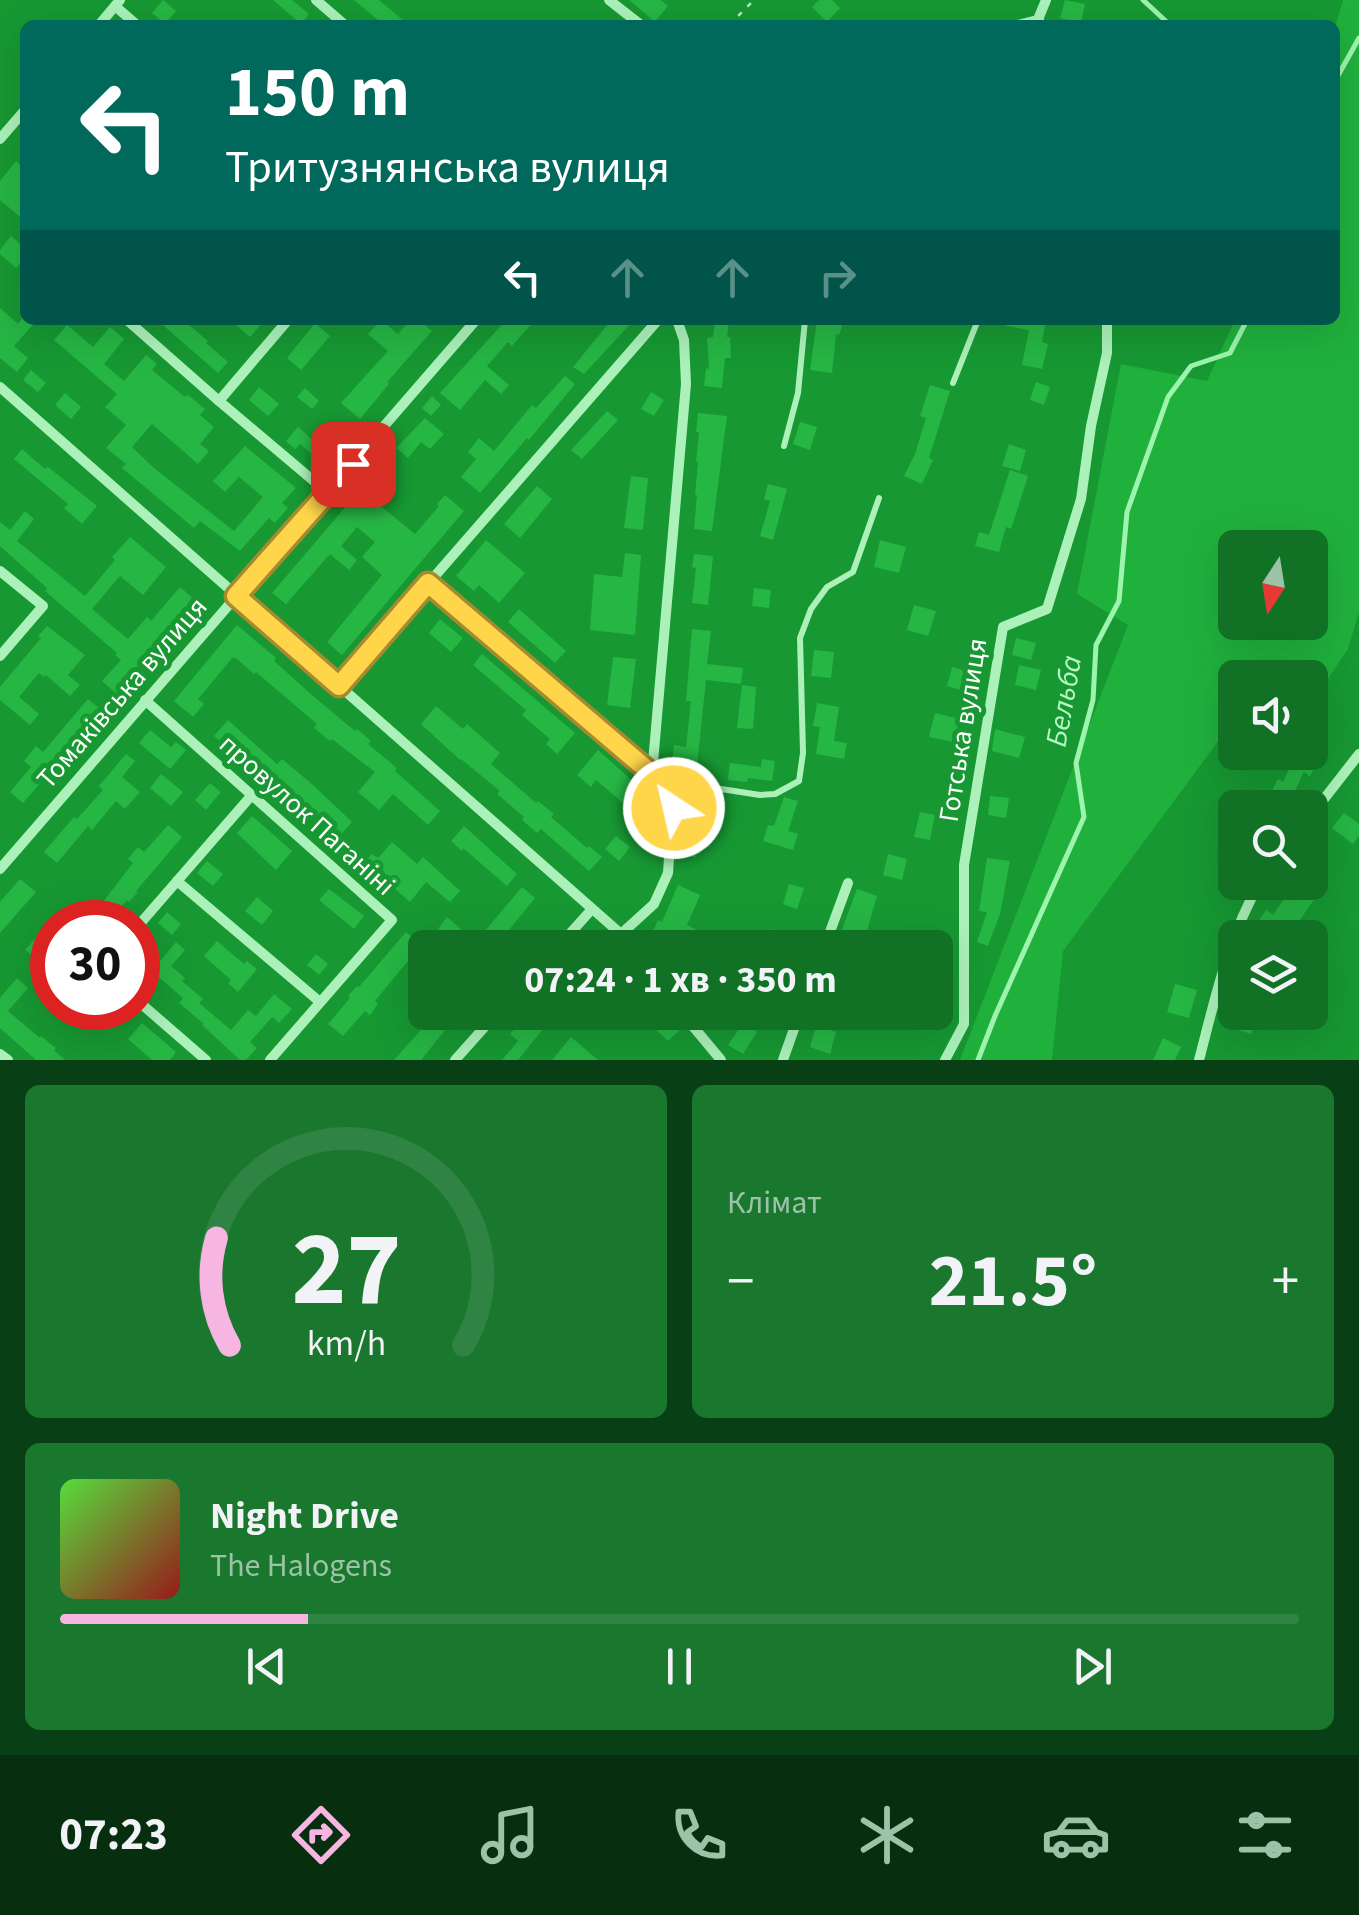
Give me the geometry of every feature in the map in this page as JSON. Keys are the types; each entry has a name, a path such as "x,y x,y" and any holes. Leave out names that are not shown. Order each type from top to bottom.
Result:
{"street":[{"path":"316,0 339,20"},
{"path":"609,0 635,20"},
{"path":"0,139 20,116"},
{"path":"133,325 328,493"},
{"path":"218,401 284,325"},
{"name":"Томаківська вулиця","path":"0,869 472,325"},
{"path":"339,686 654,325"},
{"path":"652,774 686,384 684,340 679,325"},
{"name":"Готська вулиця","path":"945,1060 964,1024 964,865 1003,628 1047,609 1081,499 1107,352 1107,325"},
{"path":"0,387 617,930"},
{"path":"0,570 43,606 0,656"},
{"path":"428,583 652,774 673,798 668,873 654,904 625,930"},
{"name":"провулок Паганіні","path":"144,700 392,920 270,1060"},
{"path":"1328,794 1359,754"},
{"path":"160,901 251,796"},
{"path":"177,881 320,1002"},
{"path":"831,930 848,883"},
{"path":"1199,1060 1229,948 1250,900"},
{"path":"572,930 592,908"},
{"path":"160,1020 206,1060"},
{"path":"455,1060 482,1030"},
{"path":"696,1030 721,1060"},
{"path":"783,1060 794,1030"},
{"path":"0,1054 8,1060"}],"lane":[{"path":"784,446 798,393 805,325"},
{"path":"954,383 976,325"},
{"path":"667,790 694,785 776,794 799,781 800,638 811,609 828,587 853,572 879,498"}],"path":[{"path":"734,20 754,0"}],"green space":[{"path":"1343,0 1359,0 1359,612 1348,649 1328,678 1328,660 1218,660 1218,741 1063,951 1052,1060 960,1060 1128,625 1077,594 1121,364 1207,381 1233,325 1340,325 1337,20"}],"building":[{"path":"163,0 176,11 168,20 160,20 152,13"},
{"path":"273,0 292,0 309,14 304,20 296,20"},
{"path":"354,0 379,0 403,20 378,20"},
{"path":"629,0 661,0 668,6 653,20"},
{"path":"819,0 832,0 840,8 825,20 812,7"},
{"path":"1065,0 1085,4 1082,20 1060,18"},
{"path":"16,161 20,165 20,217 0,200 0,181"},
{"path":"11,236 20,244 20,264 16,268 0,250"},
{"path":"0,308 18,324 33,325 14,346 28,358 17,372 0,358"},
{"path":"67,325 93,347 110,327 124,339 104,364 124,381 146,355 157,364 152,370 205,409 200,415 214,427 200,444 209,451 198,464 152,424 132,447 154,468 234,531 263,497 239,477 225,492 213,481 245,446 296,488 282,503 288,508 275,523 269,518 240,551 200,521 194,528 122,468 126,464 106,448 126,425 105,407 117,394 54,340"},
{"path":"163,325 189,325 208,341 228,362 218,373"},
{"path":"236,325 261,325 250,337"},
{"path":"313,325 330,336 301,370 287,358"},
{"path":"376,325 387,325 398,334 406,325 425,325 432,331 360,419 341,403 388,351 368,334"},
{"path":"501,325 531,325 512,346 508,342 487,366 509,385 501,394 485,380 460,410 440,393"},
{"path":"607,325 629,325 584,374 573,367"},
{"path":"714,325 728,325 731,358 725,358 722,388 704,386 706,368 709,369 707,338 713,337"},
{"path":"816,325 842,325 839,335 836,334 832,373 810,370"},
{"path":"1045,325 1042,342 1048,344 1042,369 1022,365 1029,330 1006,326"},
{"path":"31,370 46,383 38,392 23,380"},
{"path":"565,376 575,384 480,493 461,477 476,459 468,452 479,438 494,451 532,405 536,408"},
{"path":"1036,382 1050,387 1044,405 1030,400"},
{"path":"930,385 950,391 929,458 933,460 922,484 904,476 926,418 920,416"},
{"path":"259,387 279,404 268,416 249,400"},
{"path":"305,388 319,401 312,409 297,397"},
{"path":"651,392 664,400 654,416 641,409"},
{"path":"65,393 81,407 71,419 55,405"},
{"path":"432,396 441,405 431,416 422,408"},
{"path":"607,411 618,420 582,459 571,450"},
{"path":"698,413 727,416 712,531 694,529"},
{"path":"425,418 444,434 430,449 421,442 408,458 396,448"},
{"path":"800,422 817,427 810,450 793,444"},
{"path":"298,427 314,441 320,433 335,446 321,462 300,444 295,449 286,441"},
{"path":"1009,444 1026,450 1020,471 1002,466"},
{"path":"22,449 97,506 82,524 64,508 68,504 14,459"},
{"path":"1010,470 1028,476 1011,529 1006,527 999,552 975,546 979,532 989,535"},
{"path":"631,476 648,478 643,530 624,528"},
{"path":"371,477 386,490 376,502 415,534 445,495 464,511 342,655 327,642 382,575 362,557 375,542 357,527 341,546 357,560 349,570 330,554 286,604 272,593"},
{"path":"768,484 787,489 773,540 760,536 770,501 764,499"},
{"path":"537,486 552,499 520,538 504,524"},
{"path":"25,511 34,519 17,541 85,596 130,537 166,567 143,595 120,576 92,609 128,639 147,617 151,621 180,587 196,601 124,682 127,684 118,695 102,681 121,660 117,653 0,546 0,522 10,530"},
{"path":"486,540 525,573 499,603 479,585 474,591 456,576"},
{"path":"880,540 906,547 899,573 874,567"},
{"path":"625,553 641,555 635,635 590,630 594,574 622,577"},
{"path":"694,554 713,556 708,605 692,603"},
{"path":"754,588 771,590 769,608 752,606"},
{"path":"914,605 936,611 928,636 907,630"},
{"path":"519,609 566,651 555,663 508,622"},
{"path":"440,619 463,638 451,652 429,633"},
{"path":"237,625 313,696 371,741 368,744 440,811 428,825 393,794 379,810 358,792 375,772 330,741 314,728 317,724 233,657 198,699 204,704 193,717 174,701"},
{"path":"47,626 85,655 68,675 80,685 70,696 39,673 19,697 39,714 30,725 0,700 0,687"},
{"path":"692,629 711,631 707,664 743,668 741,684 706,680 696,775 671,772 674,745 686,747"},
{"path":"1016,638 1036,643 1031,660 1012,655"},
{"path":"814,650 834,652 831,678 811,676"},
{"path":"482,654 575,733 557,754 546,744 550,739 522,715 526,710 473,665"},
{"path":"613,657 636,659 630,708 607,705"},
{"path":"1019,665 1041,670 1036,690 1015,685"},
{"path":"952,667 973,673 968,692 947,686"},
{"path":"742,685 756,687 753,729 737,728"},
{"path":"88,699 105,713 23,803 10,792 31,767 24,761 36,746 43,752"},
{"path":"817,703 839,707 834,741 847,743 844,759 816,754 820,727 813,726"},
{"path":"436,706 463,729 467,724 500,753 491,764 602,857 589,871 541,829 537,833 522,820 524,817 497,794 500,791 421,724"},
{"path":"935,713 959,719 954,742 929,737"},
{"path":"228,720 277,764 282,759 352,822 337,839 288,793 260,770 257,773 214,736"},
{"path":"995,729 1025,737 1019,758 992,751"},
{"path":"150,730 171,747 176,742 186,750 170,769 139,743"},
{"path":"598,750 638,786 623,803 596,780 591,787 577,775"},
{"path":"126,754 135,761 122,777 140,792 125,809 116,801 92,830 88,826 57,863 44,852 103,790 99,786"},
{"path":"762,759 775,761 772,781 728,780 730,763 761,767"},
{"path":"1289,770 1313,770 1310,777 1304,772 1295,790 1272,790 1278,779 1283,782"},
{"path":"161,774 183,792 171,806 150,788"},
{"path":"210,783 221,792 206,810 195,800"},
{"path":"990,796 1009,798 1006,818 988,815"},
{"path":"784,797 798,801 788,831 798,834 793,850 763,841 768,825 774,826"},
{"path":"693,805 715,807 713,825 691,823"},
{"path":"920,812 935,815 930,840 914,837"},
{"path":"1344,813 1359,824 1359,836 1353,844 1332,828"},
{"path":"252,816 292,851 276,870 237,833"},
{"path":"168,825 182,837 131,900 104,900 133,863 128,859 138,847 144,852"},
{"path":"464,826 517,874 507,886 451,841"},
{"path":"616,836 630,847 619,861 605,849"},
{"path":"684,837 698,839 696,857 682,856"},
{"path":"392,842 417,864 423,857 460,891 450,902 426,882 410,902 387,882 383,886 360,867 372,854 378,858"},
{"path":"888,854 907,859 902,880 883,875"},
{"path":"987,858 1010,861 1000,914 988,946 977,942 987,912 979,911"},
{"path":"207,861 223,874 213,886 197,873"},
{"path":"20,879 36,892 0,933 0,902"},
{"path":"789,884 804,888 797,909 783,904"},
{"path":"678,885 700,895 687,925 697,930 654,930 658,920 662,922"},
{"path":"522,887 535,898 509,930 486,930"},
{"path":"329,889 364,916 354,929 319,900"},
{"path":"857,889 877,896 867,930 842,930"},
{"path":"257,897 273,911 262,925 245,911"},
{"path":"1283,900 1314,900 1300,920 1260,920 1266,910 1273,915"},
{"path":"167,912 181,924 172,935 160,921"},
{"path":"447,917 461,929 439,930"},
{"path":"408,934 408,961 375,1001 378,1004 370,1015 365,1011 343,1036 328,1024"},
{"path":"217,941 244,964 247,961 257,969 238,992 228,983 231,980 204,956"},
{"path":"176,942 185,950 171,966 203,999 199,1003 231,1030 248,1010 256,1016 274,994 292,1009 279,1023 272,1017 250,1042 257,1048 246,1060 240,1060 179,1003 183,998 160,978 160,961"},
{"path":"316,954 328,964 319,975 307,965"},
{"path":"17,978 28,988 8,1011 56,1048 65,1060 36,1060 0,1028 0,998"},
{"path":"1175,984 1197,990 1189,1018 1167,1012"},
{"path":"136,1030 150,1030 176,1052 170,1060 152,1060 128,1039"},
{"path":"421,1030 445,1030 421,1060 394,1060"},
{"path":"513,1030 542,1030 518,1060 502,1060 518,1041 510,1034"},
{"path":"656,1030 678,1030 668,1041"},
{"path":"738,1030 757,1032 743,1054 728,1045"},
{"path":"815,1030 836,1032 830,1054 810,1047"},
{"path":"571,1037 598,1060 552,1060"},
{"path":"1163,1038 1181,1047 1175,1060 1153,1060"}],"waterway":[{"path":"1143,0 1165,20"},
{"name":"Бельба","path":"1340,72 1359,38"},
{"name":"Бельба","path":"978,1060 1084,817 1076,763 1093,700 1096,645 1119,601 1127,512 1168,397 1191,366 1230,353 1244,325"}],"route":[{"path":"353,464 236,596 339,686 428,583 652,774 673,798 674,808"}]}
